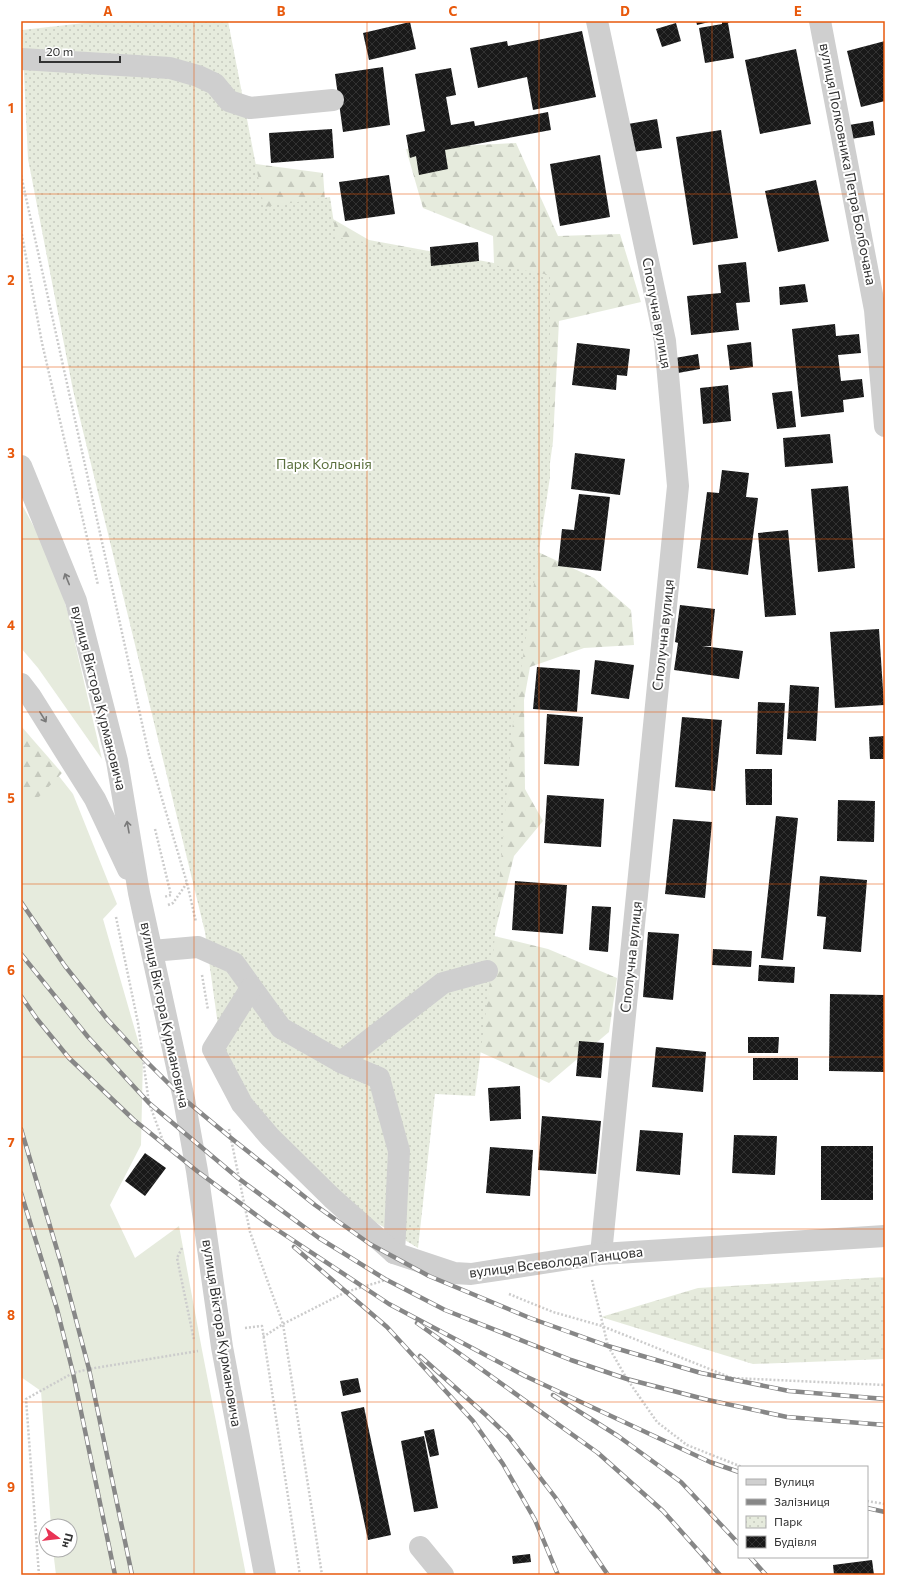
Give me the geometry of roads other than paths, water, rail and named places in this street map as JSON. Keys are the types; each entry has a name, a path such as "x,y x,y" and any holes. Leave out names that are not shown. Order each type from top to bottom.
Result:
{"street":[{"name":"Сполучна вулиця","path":"594,1255 678,486 665,340 597,21"},
{"name":"вулиця Полковника Петра Болбочана","path":"820,21 875,310 885,426"},
{"path":"21,59 170,68 198,76 215,84 229,101 250,108 333,100"},
{"name":"вулиця Віктора Курмановича","path":"21,466 76,601 117,761 139,894 184,1099 197,1172 220,1331 265,1575"},
{"path":"21,684 31,697 95,799 139,894"},
{"path":"152,950 198,947 234,963 281,1028 341,1062 379,1078 399,1151 394,1253"},
{"path":"341,1062 443,983 487,971"},
{"path":"251,988 213,1049 242,1104 270,1138 332,1198 394,1253"},
{"name":"вулиця Всеволода Ганцова","path":"394,1253 454,1273 472,1274 594,1255 885,1236"},
{"path":"420,1547 442,1575"}],"railway":[{"path":"21,902 65,966 107,1019 184,1099 315,1205 370,1244 429,1276 530,1318 608,1346 701,1373 789,1391 885,1399"},
{"path":"21,954 88,1037 149,1103 238,1178 319,1238 385,1279 445,1310 571,1360 627,1379 708,1400 787,1417 885,1425"},
{"path":"21,996 37,1019 69,1058 134,1120 197,1171 267,1223 389,1304 525,1376 710,1462 738,1472"},
{"path":"21,1129 61,1263 89,1369 132,1575"},
{"path":"21,1193 57,1309 73,1373 115,1575"},
{"path":"294,1247 387,1327 473,1421 503,1464 535,1520 558,1575"},
{"path":"417,1323 598,1453 663,1511 720,1575"},
{"path":"420,1356 509,1437 555,1497 608,1575"},
{"path":"553,1395 618,1436 681,1482 738,1543"},
{"path":"868,1508 885,1512"},
{"path":"751,1558 766,1575"}],"park label":[{"name":"Парк Кольонія","path":"324,464"}]}
